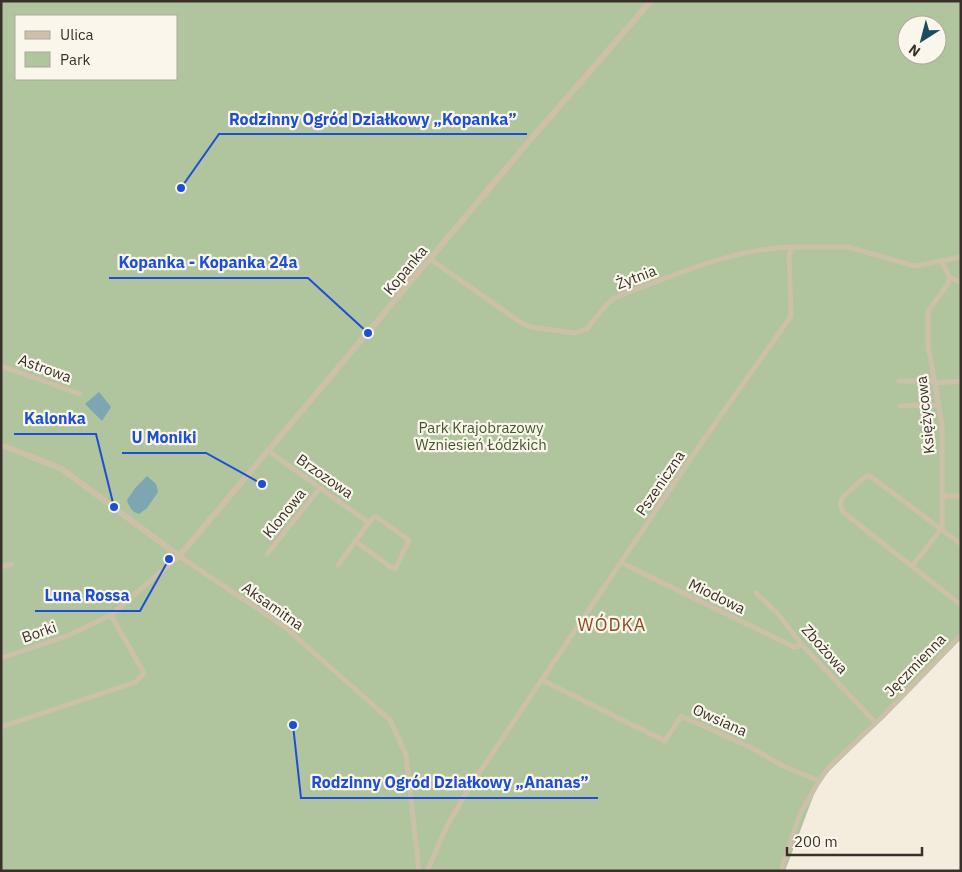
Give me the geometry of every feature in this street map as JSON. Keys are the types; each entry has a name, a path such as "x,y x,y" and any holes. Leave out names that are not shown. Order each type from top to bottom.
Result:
{"street":[{"name":"Kopanka","path":"179,556 267,450 651,1"},
{"name":"Żytnia","path":"430,259 523,324 575,332 587,329 607,304 616,297 718,259 762,248 792,247"},
{"path":"792,247 848,247 915,266 961,257"},
{"name":"Pszeniczna","path":"427,871 447,826 465,794 702,442 791,316 789,256 792,247"},
{"path":"941,261 950,277 961,283"},
{"name":"Księżycowa","path":"942,528 942,425 936,382 928,345 928,311 947,285 950,277"},
{"name":"Astrowa","path":"1,366 80,394"},
{"path":"899,381 961,381"},
{"path":"900,406 939,405"},
{"name":"Aksamitna","path":"1,445 62,468 179,556 286,628 390,720 406,755 419,871"},
{"name":"Brzozowa","path":"267,450 369,523 375,516 409,540 396,568 388,566 355,541"},
{"path":"961,544 870,476 865,477 842,498 840,506 843,512 961,606"},
{"name":"Klonowa","path":"266,554 320,488"},
{"path":"942,496 961,496"},
{"path":"338,565 369,523"},
{"path":"912,566 942,528"},
{"name":"Borki","path":"1,658 67,636 111,615 179,556"},
{"name":"Miodowa","path":"622,563 794,647 802,645"},
{"path":"1,567 12,564"},
{"name":"Zbożowa","path":"756,593 779,615 802,645 875,722"},
{"path":"1,727 136,682 144,673 111,615"},
{"name":"Jęczmienna","path":"781,871 800,814 818,781 829,767 961,635"},
{"name":"Owsiana","path":"542,680 665,741 681,716 818,781"}],"green space":[{"name":"Park Krajobrazowy Wzniesień Łódzkich","path":"1,1 961,1 961,639 819,781 785,871 1,871"}],"water":[{"path":"99,392 111,407 102,421 85,404"},
{"path":"147,476 156,484 158,492 147,508 139,514 131,509 127,500"}],"place":[{"name":"Rodzinny Ogród Działkowy „Kopanka”","path":"181,188"},
{"name":"Kopanka - Kopanka 24a","path":"368,333"},
{"name":"U Moniki","path":"262,484"},
{"name":"Kalonka","path":"114,507"},
{"name":"Luna Rossa","path":"169,559"},
{"name":"Rodzinny Ogród Działkowy „Ananas”","path":"293,725"}],"district":[{"name":"WÓDKA","path":"612,624"}]}
